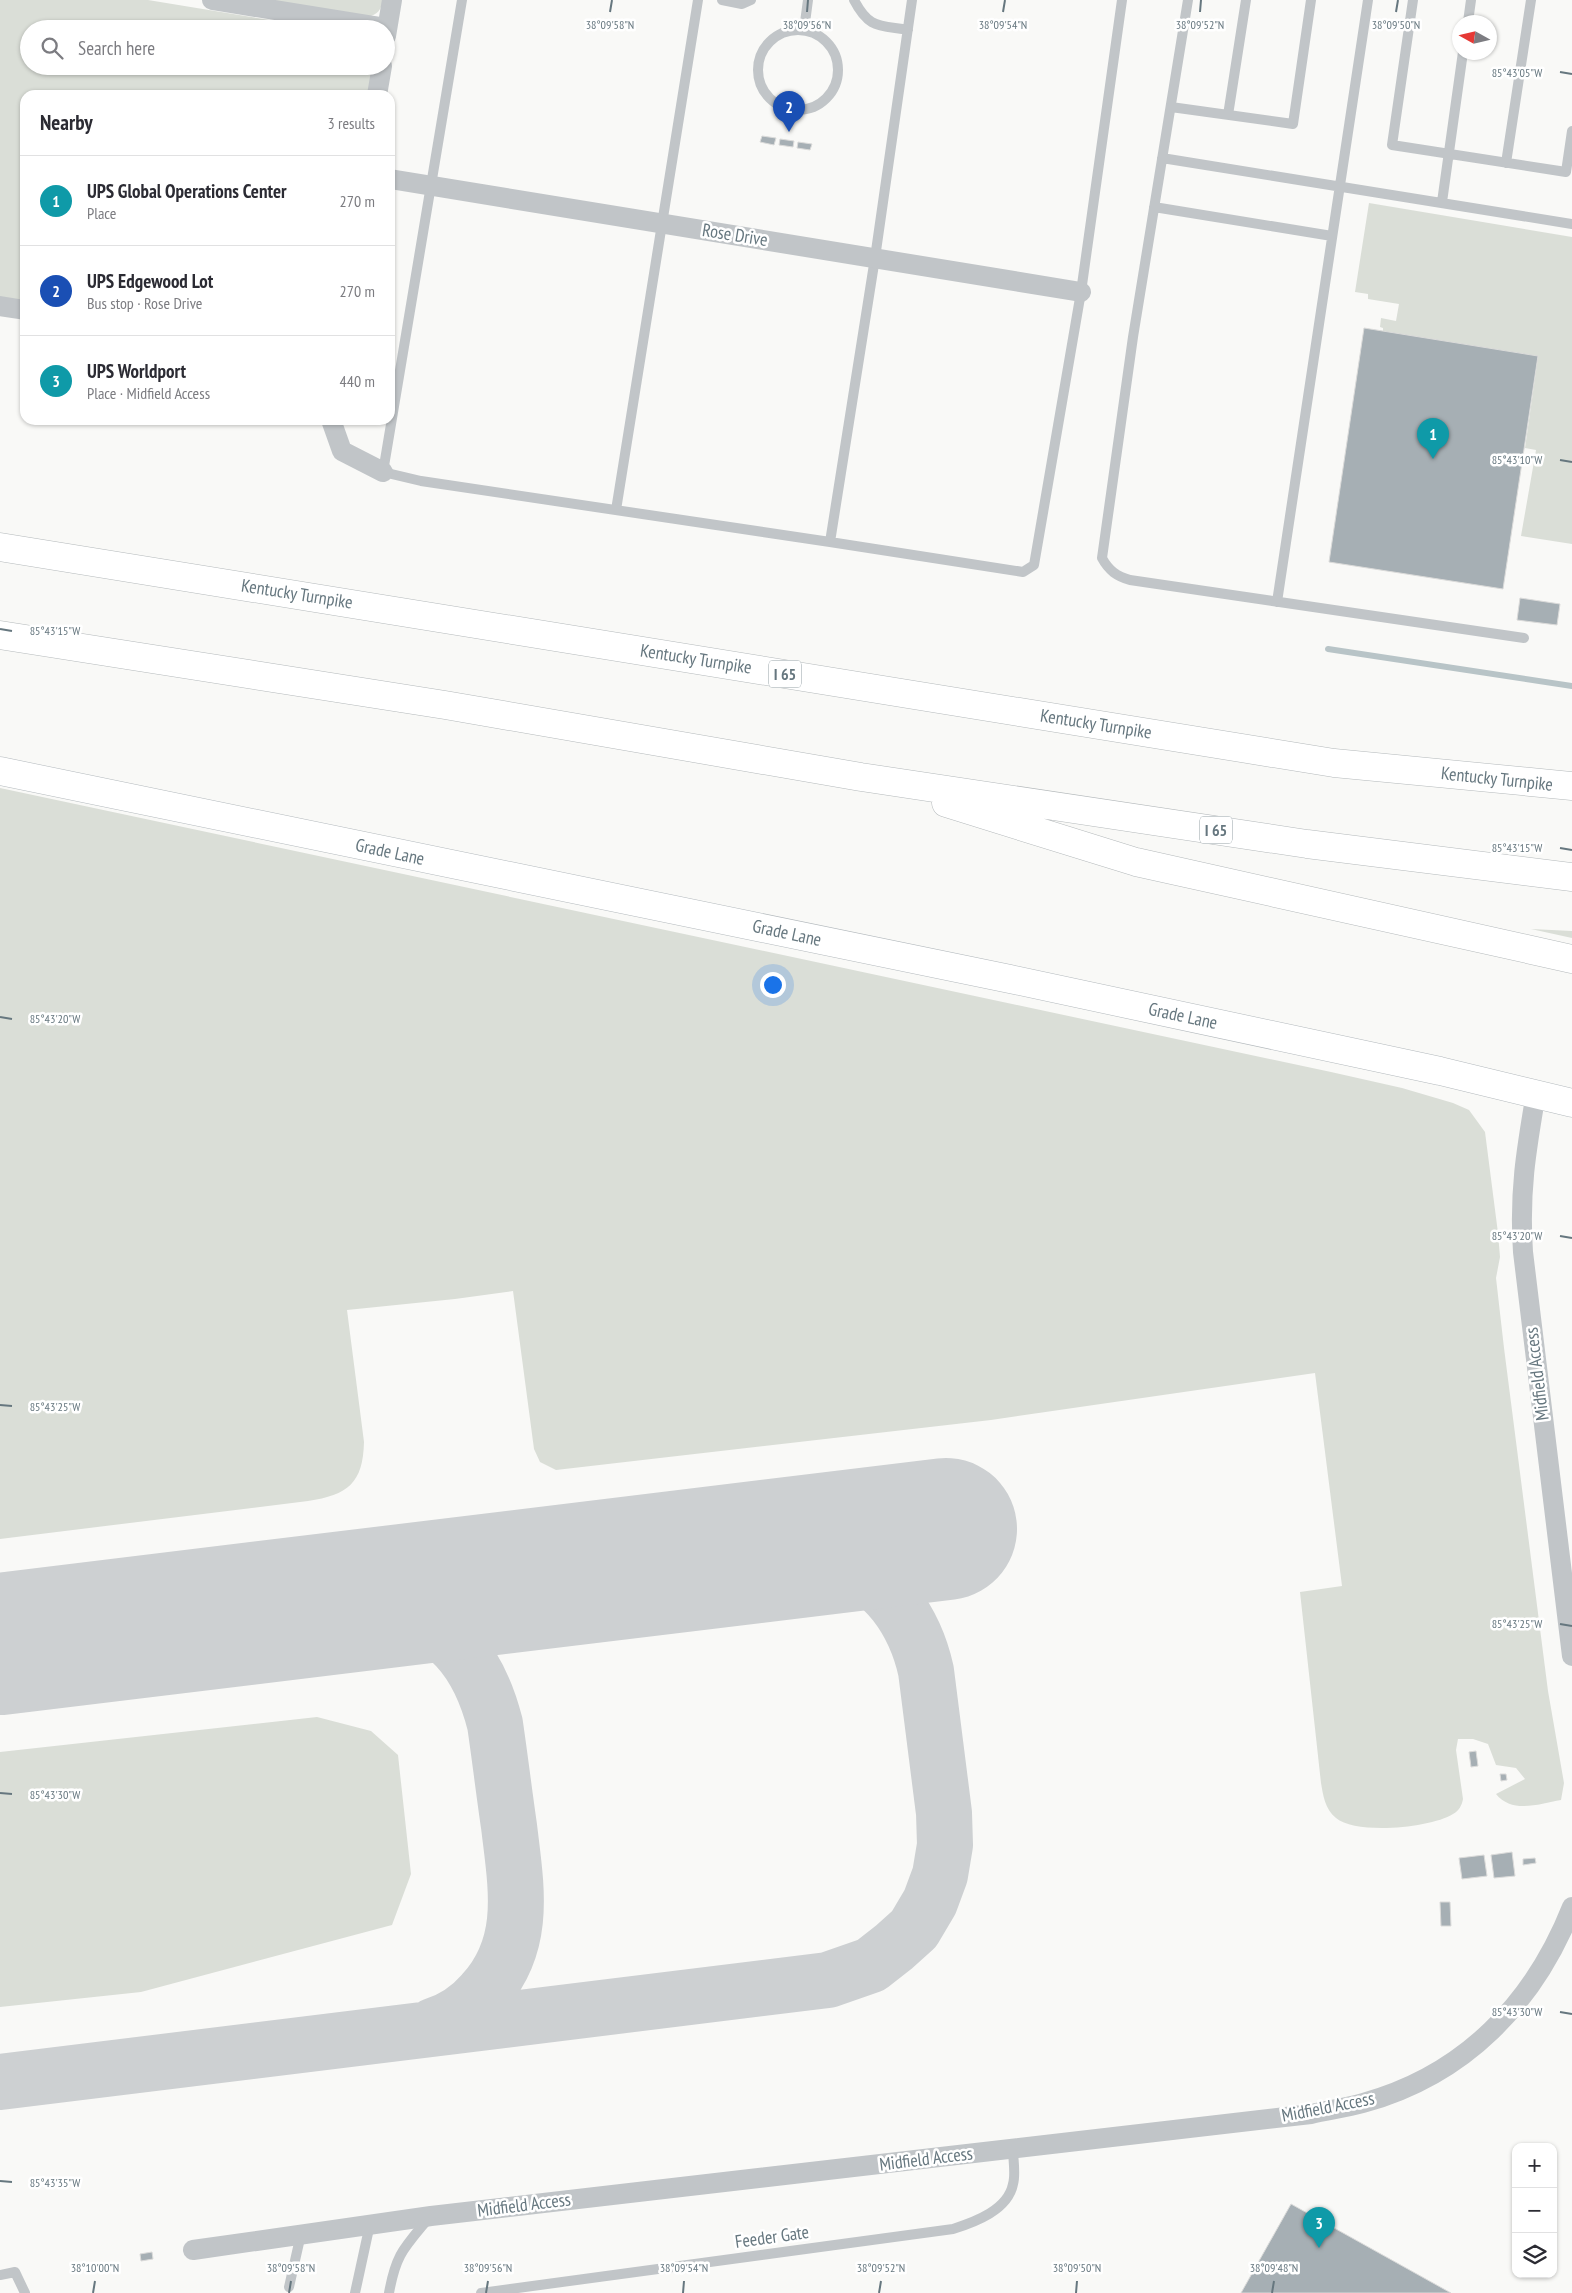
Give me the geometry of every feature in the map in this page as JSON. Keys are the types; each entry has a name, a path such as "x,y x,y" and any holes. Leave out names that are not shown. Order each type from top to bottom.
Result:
{"main road":[{"name":"Kentucky Turnpike","path":"0,548 1334,763 1572,786"},
{"name":"I 65","path":"0,635 445,705 861,777 1317,845 1572,877"},
{"name":"Grade Lane","path":"0,771 1000,977 1536,1093 1572,1103"},
{"path":"861,777 1136,862 1572,959"}],"street":[{"path":"212,0 321,20"},
{"path":"389,20 392,0"},
{"path":"378,90 380,75"},
{"name":"Rose Drive","path":"395,179 1081,292"},
{"path":"0,306 20,309"},
{"path":"333,425 342,451 383,472"},
{"name":"Midfield Access","path":"1536,1093 1522,1177 1520,1211 1523,1252 1572,1656"},
{"name":"Midfield Access","path":"193,2250 430,2216 1310,2114 1363,2103 1399,2091 1458,2060 1496,2028 1520,2001 1540,1973 1560,1939 1572,1907"}],"lane":[{"path":"395,403 433,186 462,0"},
{"path":"616,510 698,0"},
{"path":"722,0 742,4 752,0"},
{"path":"804,30 808,0"},
{"path":"854,0 861,13 872,24 908,30"},
{"path":"830,542 875,258 912,0"},
{"path":"391,425 383,472 421,481 1023,572 1034,566 1081,292 1122,0"},
{"path":"1188,0 1154,207 1102,558 1107,567 1117,576 1130,580 1524,638"},
{"path":"1228,115 1246,0"},
{"path":"1171,107 1293,124 1311,0"},
{"path":"1277,602 1368,0"},
{"path":"1413,0 1392,145 1566,172 1572,131"},
{"path":"1469,15 1471,0"},
{"path":"1506,163 1531,0"},
{"path":"804,30 817,34 828,42 835,53 838,66 837,80 832,92 822,102 810,108 797,110 784,108 769,96 760,79 759,66 762,54 769,43 785,33 804,30"},
{"path":"1442,202 1462,60"},
{"path":"1162,158 1572,224"},
{"path":"1154,207 1332,236"},
{"name":"Feeder Gate","path":"482,2292 953,2229 974,2222 1007,2200 1013,2184 1013,2149"},
{"path":"389,2293 399,2254 430,2216"},
{"path":"355,2293 370,2224"},
{"path":"288,2287 301,2234"},
{"path":"0,2275 15,2272 25,2293"}],"shaded area":[{"path":"0,0 148,0 269,20 20,20 20,75 372,75 370,90 20,90 20,303 0,300"},
{"path":"250,0 383,0 378,11 368,17"},
{"path":"1369,203 1572,237 1572,544 1521,536 1536,450 1525,448 1538,357 1383,332 1383,328 1380,327 1381,318 1396,321 1399,304 1368,299 1368,294 1355,292"},
{"path":"0,788 1331,1072 1402,1088 1453,1103 1469,1110 1485,1132 1500,1257 1496,1278 1548,1691 1564,1783 1561,1800 1518,1806 1502,1800 1496,1794 1525,1779 1516,1768 1496,1765 1488,1744 1473,1739 1458,1739 1456,1750 1463,1799 1460,1808 1453,1814 1442,1819 1412,1826 1376,1828 1360,1827 1346,1823 1336,1818 1329,1810 1325,1802 1321,1783 1300,1592 1342,1586 1315,1373 991,1420 556,1470 540,1462 534,1449 513,1291 347,1310 364,1442 360,1468 351,1485 343,1491 308,1501 0,1539"},
{"path":"1531,929 1572,931 1572,938"},
{"path":"317,1717 371,1731 398,1755 411,1874 392,1925 141,1992 0,2007 0,1752"}],"building":[{"path":"762,136 776,138 774,145 760,142"},
{"path":"780,139 794,141 793,147 779,145"},
{"path":"798,142 812,144 810,150 797,148"},
{"path":"1364,328 1538,356 1503,589 1329,562"},
{"path":"1520,598 1560,604 1557,625 1517,620"},
{"path":"1476,1751 1478,1766 1471,1767 1469,1752"},
{"path":"1500,1774 1506,1774 1507,1780 1501,1781"},
{"path":"1512,1852 1515,1876 1494,1878 1491,1855"},
{"path":"1484,1855 1487,1876 1462,1879 1459,1858"},
{"path":"1535,1858 1536,1863 1523,1865 1523,1859"},
{"path":"1440,1902 1450,1902 1451,1926 1441,1926"},
{"path":"1291,2204 1451,2293 1241,2293"},
{"path":"152,2252 153,2259 141,2261 140,2254"}],"waterway":[{"path":"1328,649 1572,686"}],"taxiway":[{"path":"0,2082 828,1980 871,1965 914,1929 930,1902 940,1875 945,1845 944,1813 926,1671 921,1653 906,1619 895,1603 869,1577 835,1559 775,1549"},
{"path":"327,1604 381,1607 404,1613 424,1622 442,1634 457,1647 480,1681 495,1724 516,1892 516,1914 513,1934 507,1955 497,1974 483,1993 460,2013 433,2026"}],"runway":[{"path":"0,1644 946,1529"}],"place":[{"name":"UPS Edgewood Lot","path":"789,132"},
{"name":"UPS Global Operations Center","path":"1433,459"},
{"name":"UPS Worldport","path":"1319,2248"}]}
